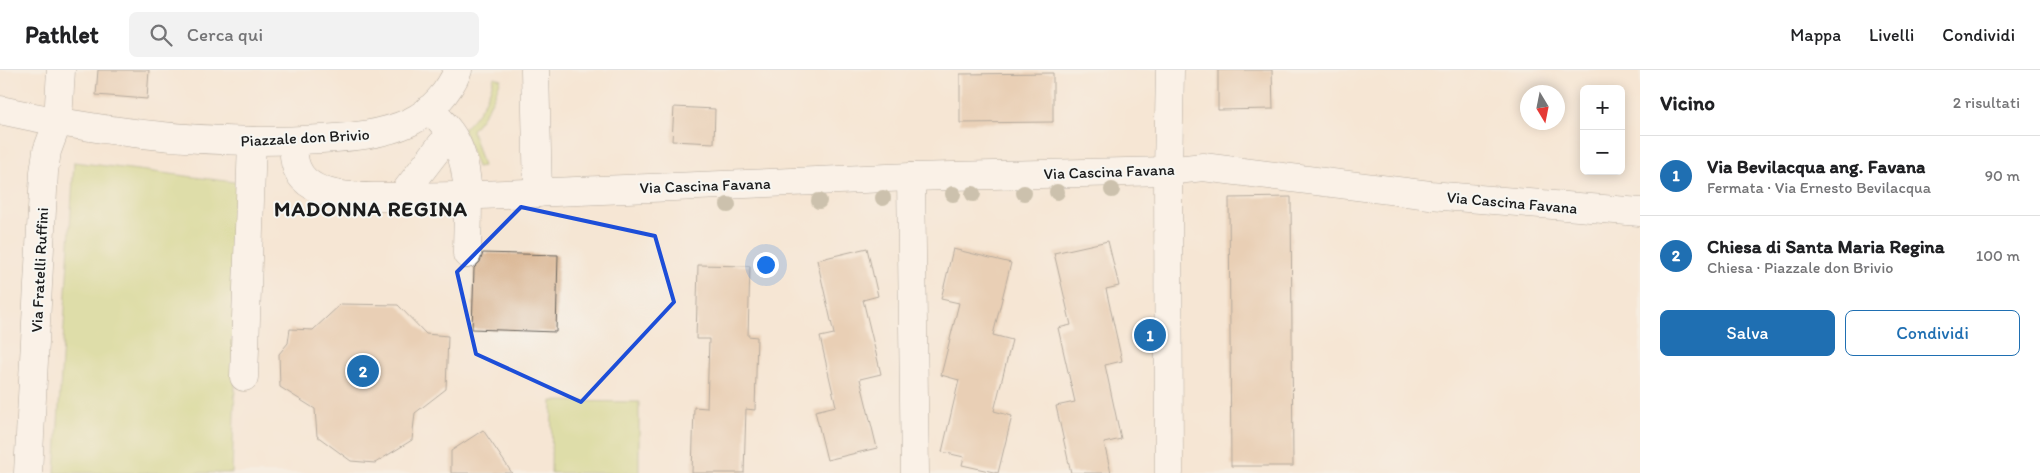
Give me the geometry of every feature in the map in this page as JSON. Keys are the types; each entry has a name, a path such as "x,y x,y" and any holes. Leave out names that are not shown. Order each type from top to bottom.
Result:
{"street":[{"name":"Via Fratelli Ruffini","path":"28,473 44,172 47,150 58,121 61,70"},
{"name":"Piazzale don Brivio","path":"58,121 156,135 252,141 370,134 399,127 421,116 444,93 458,70"},
{"path":"535,70 538,193"},
{"path":"1169,473 1168,171 1170,70"},
{"path":"429,109 451,132 462,158 468,202 467,254"},
{"path":"0,110 58,121"},
{"path":"244,377 252,141"},
{"path":"401,197 441,145"},
{"name":"Via Cascina Favana","path":"294,156 296,169 301,177 312,185 328,192 365,197 468,196 911,177 1168,171 1203,167 1430,195 1640,212"},
{"path":"911,177 915,473"}],"highlighted area":[{"path":"521,207 655,236 674,302 581,402 476,354 457,272"}],"green space":[{"path":"494,77 501,79 496,93 472,130 483,166 477,167 463,129 482,106"},
{"path":"74,162 242,183 232,473 55,473"},
{"path":"552,401 639,402 639,473 551,473"}],"building":[{"path":"98,70 149,70 147,99 96,95"},
{"path":"1218,70 1272,70 1273,109 1218,110"},
{"path":"1053,73 1053,122 960,123 960,74"},
{"path":"674,107 715,109 714,143 672,141"},
{"path":"1291,197 1293,466 1231,466 1229,198"},
{"path":"1108,241 1119,286 1106,289 1122,361 1105,365 1121,439 1104,443 1111,473 1071,473 1056,406 1075,402 1058,328 1071,325 1054,253"},
{"path":"867,248 878,296 863,300 881,374 860,379 877,448 827,460 815,411 836,406 820,337 834,334 817,260"},
{"path":"953,249 1011,263 993,335 1012,340 994,411 1012,416 998,473 962,465 964,457 942,452 959,380 941,375 959,303 941,299"},
{"path":"483,253 558,255 556,332 472,329 474,268 480,262"},
{"path":"698,265 750,266 748,336 757,337 755,410 746,409 744,473 692,473 694,407 707,408 709,339 696,339"},
{"path":"341,304 398,305 426,334 448,336 446,389 415,413 412,440 375,463 351,461 317,436 315,409 280,387 279,354 288,343 290,329 313,330"},
{"path":"483,430 512,473 451,473 451,451"}],"place":[{"name":"Via Bevilacqua ang. Favana","path":"1150,335"},
{"name":"Chiesa di Santa Maria Regina","path":"363,371"}],"district":[{"name":"MADONNA REGINA","path":"371,209"}]}
